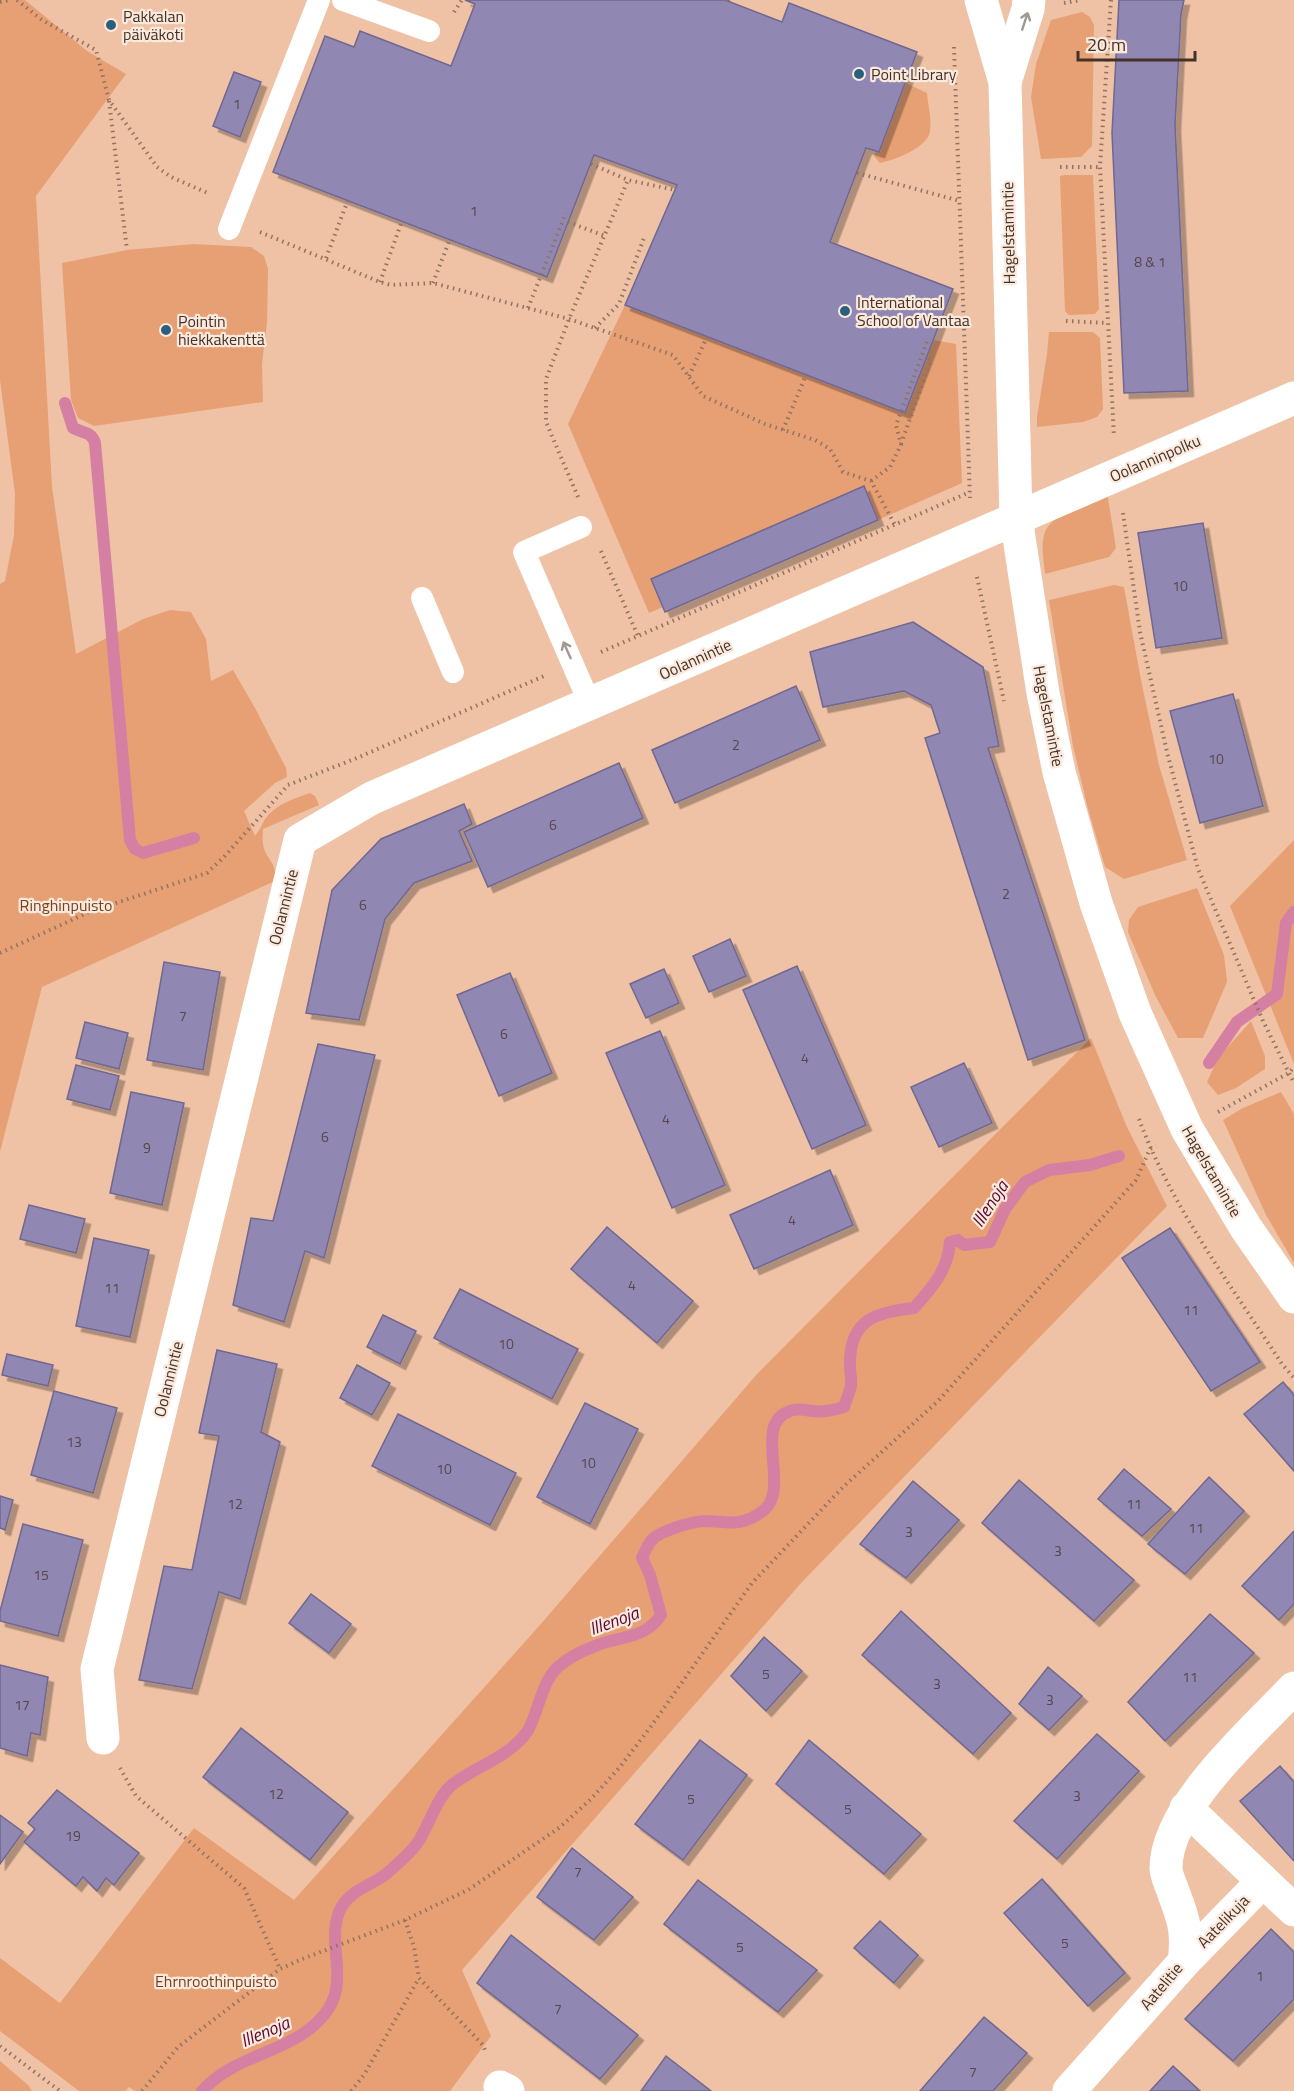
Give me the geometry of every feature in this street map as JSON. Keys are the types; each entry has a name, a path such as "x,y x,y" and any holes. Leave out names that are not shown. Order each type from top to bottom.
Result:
{"street":[{"name":"Hagelstamintie","path":"981,0 1005,82 1016,518 1043,693 1062,783 1096,903 1135,1013 1187,1129 1246,1228 1294,1297"},
{"name":"Hagelstamintie","path":"1005,82 1029,0"},
{"name":"Oolanninpolku","path":"1016,518 1294,398"},
{"name":"Oolannintie","path":"103,1738 97,1669 300,840 372,798 1016,518"},
{"name":"Aatelitie","path":"1069,2091 1184,1962 1185,1924 1166,1870 1172,1841 1186,1809 1216,1769 1294,1688"},
{"name":"Aatelikuja","path":"1186,1809 1294,1910"},
{"name":"Aatelikuja","path":"1184,1962 1263,1881"}],"lane":[{"path":"229,229 319,0"},
{"path":"343,0 429,31"},
{"path":"582,517 524,552 590,704"},
{"path":"422,598 453,672"}],"path":[{"path":"0,2 9,0"},
{"path":"17,0 42,20 96,50 109,100 127,250"},
{"path":"109,100 157,167 171,177 238,205 247,227 380,282 391,285 433,283 569,319 672,355 703,396 765,424 815,440 830,448 843,472 871,481 895,525"},
{"path":"591,164 628,180 675,190"},
{"path":"1060,167 1100,167"},
{"path":"857,173 960,201"},
{"path":"582,517 546,422 546,379 628,180"},
{"path":"326,258 348,200"},
{"path":"528,308 566,213"},
{"path":"380,282 402,221"},
{"path":"568,222 604,236"},
{"path":"595,328 619,304 644,238"},
{"path":"433,283 450,239"},
{"path":"1066,321 1107,323"},
{"path":"689,377 706,337"},
{"path":"901,445 896,425 928,339"},
{"path":"871,481 890,466 901,445 931,360 926,358"},
{"path":"783,430 806,375"},
{"path":"0,953 89,912 207,873 231,850 288,785 357,758 970,492"},
{"path":"601,550 638,636"},
{"path":"1232,948 1263,1022 1294,1083"},
{"path":"142,2091 178,2047 280,1969 405,1920 468,1890 551,1833 590,1800 620,1767 652,1725 752,1583 843,1487 938,1401 1136,1180 1150,1149 1289,1073 1294,1067"},
{"path":"103,1738 136,1796 244,1888 280,1969"},
{"path":"405,1920 414,1947 419,1978 483,2045 504,2089"},
{"path":"351,2091 364,2075 419,1978"},
{"path":"0,2046 58,2090"}],"green space":[{"name":"Ringhinpuisto","path":"0,0 25,0 87,51 126,74 36,196 52,487 76,654 143,619 170,610 191,612 206,639 211,681 233,670 286,768 287,777 275,783 244,811 255,836 269,814 285,803 310,793 315,796 319,805 263,829 263,844 273,865 275,881 42,987 0,1152 0,584 5,581 14,535 15,494 0,380"},
{"path":"1082,12 1090,17 1094,25 1092,146 1081,157 1041,159 1031,97 1036,64 1051,20"},
{"path":"906,83 927,93 930,131 928,137 917,148 880,163 874,156"},
{"path":"1093,175 1099,309 1095,314 1069,315 1065,311 1060,176"},
{"name":"Pointin hiekkakenttä","path":"193,244 251,247 264,256 268,269 267,323 262,364 263,402 94,426 78,418 71,400 62,263 127,250"},
{"path":"625,305 905,413 933,340 956,344 962,483 878,520 864,487 651,578 663,607 649,613 568,424"},
{"path":"1049,332 1093,332 1100,338 1103,409 1097,417 1083,422 1037,427"},
{"path":"1107,492 1116,548 1109,557 1045,574 1043,542 1049,525 1063,514"},
{"path":"1114,585 1124,587 1159,765 1187,860 1124,879 1105,867 1088,809 1073,746 1049,600"},
{"path":"1294,840 1294,1064 1230,906"},
{"path":"1197,888 1224,955 1227,982 1203,1038 1178,1038 1155,995 1128,932 1129,920 1138,907"},
{"path":"1251,1021 1265,1056 1265,1069 1236,1088 1218,1095 1207,1082 1218,1058"},
{"name":"Ehrnroothinpuisto","path":"1091,1038 1126,1125 1167,1206 802,1582 462,1970 491,2036 450,2091 135,2091 129,2087 125,2091 79,2091 0,2031 0,1958 60,2003 194,1828 294,1900 539,1626 758,1373"},
{"path":"1281,1092 1294,1114 1294,1263 1266,1215 1223,1120 1243,1108"},
{"path":"0,2061 28,2085 32,2091 0,2091"}],"building":[{"path":"465,0 725,0 782,22 789,3 917,52 879,152 866,148 830,242 953,289 905,413 625,305 677,185 594,155 547,277 273,172 325,36 354,47 360,31 451,66 475,4"},
{"path":"1119,0 1184,0 1181,14 1175,125 1188,391 1124,393 1112,133"},
{"path":"234,72 261,82 240,137 213,126"},
{"path":"864,486 878,520 665,612 651,579"},
{"path":"1203,523 1222,638 1156,648 1138,533"},
{"path":"913,622 983,667 999,746 988,748 1085,1040 1028,1060 925,738 940,733 931,705 904,691 823,707 810,652"},
{"path":"796,686 820,740 675,803 652,750"},
{"path":"1233,694 1263,806 1200,823 1170,711"},
{"path":"619,763 643,818 488,887 464,832"},
{"path":"464,804 472,824 459,831 472,861 414,883 385,919 359,1020 306,1013 332,890 381,839"},
{"path":"730,939 746,976 709,992 693,956"},
{"path":"164,962 220,972 203,1070 147,1060"},
{"path":"797,966 866,1125 812,1149 743,990"},
{"path":"664,969 679,1003 646,1018 630,984"},
{"path":"510,973 552,1073 499,1096 457,995"},
{"path":"85,1022 128,1033 119,1069 76,1058"},
{"path":"660,1031 725,1185 672,1208 606,1053"},
{"path":"318,1044 375,1055 324,1258 305,1251 284,1322 233,1305 251,1218 273,1221"},
{"path":"964,1063 992,1123 939,1147 911,1087"},
{"path":"76,1065 119,1076 110,1110 67,1099"},
{"path":"131,1092 184,1103 162,1205 110,1193"},
{"path":"830,1170 853,1225 754,1269 730,1215"},
{"path":"29,1205 85,1219 76,1253 20,1239"},
{"path":"607,1227 693,1301 657,1343 571,1269"},
{"path":"1170,1228 1260,1362 1211,1391 1122,1258"},
{"path":"94,1238 149,1250 130,1337 76,1326"},
{"path":"460,1289 578,1349 552,1399 434,1338"},
{"path":"383,1315 416,1331 400,1364 367,1347"},
{"path":"217,1350 277,1364 261,1432 280,1442 240,1599 219,1592 192,1689 139,1680 164,1566 192,1570 219,1436 199,1433"},
{"path":"7,1354 53,1365 48,1386 2,1375"},
{"path":"357,1365 390,1383 372,1415 340,1398"},
{"path":"1283,1382 1294,1395 1294,1471 1244,1414"},
{"path":"54,1391 117,1408 93,1493 31,1475"},
{"path":"585,1403 638,1429 590,1524 537,1497"},
{"path":"398,1414 516,1473 490,1525 372,1466"},
{"path":"1124,1469 1171,1509 1142,1536 1098,1499"},
{"path":"1209,1477 1244,1511 1185,1574 1148,1544"},
{"path":"1019,1480 1134,1580 1094,1621 982,1523"},
{"path":"913,1481 959,1520 906,1578 860,1544"},
{"path":"0,1496 13,1500 5,1530 0,1528"},
{"path":"23,1524 83,1540 58,1636 0,1621 0,1611"},
{"path":"1294,1531 1294,1604 1279,1620 1242,1586"},
{"path":"311,1594 351,1624 329,1653 289,1623"},
{"path":"901,1611 1011,1713 973,1754 862,1655"},
{"path":"1210,1614 1254,1653 1165,1741 1128,1702"},
{"path":"764,1637 802,1671 766,1711 731,1676"},
{"path":"0,1665 48,1677 40,1735 31,1733 27,1756 0,1748"},
{"path":"1048,1667 1082,1696 1049,1730 1019,1704"},
{"path":"241,1728 348,1812 310,1860 203,1777"},
{"path":"1097,1734 1139,1771 1057,1859 1014,1821"},
{"path":"700,1740 747,1775 683,1860 635,1824"},
{"path":"809,1740 921,1834 884,1874 776,1784"},
{"path":"1280,1766 1294,1782 1294,1861 1240,1801"},
{"path":"57,1790 139,1853 114,1885 106,1878 97,1891 83,1877 76,1886 24,1842 35,1829 28,1823"},
{"path":"0,1815 23,1832 0,1864"},
{"path":"572,1848 633,1897 594,1940 537,1897"},
{"path":"1042,1879 1125,1973 1088,2006 1004,1913"},
{"path":"698,1880 817,1970 778,2012 664,1924"},
{"path":"880,1921 918,1955 894,1983 854,1948"},
{"path":"1271,1929 1294,1952 1294,1999 1233,2061 1185,2019"},
{"path":"511,1935 638,2035 600,2079 477,1983"},
{"path":"984,2017 1027,2053 993,2091 920,2091"},
{"path":"666,2056 711,2091 641,2091"},
{"path":"1173,2066 1200,2091 1150,2091"}],"waterway":[{"path":"65,403 73,428 89,434 95,443 130,840 135,849 143,853 194,838"},
{"name":"Illenoja","path":"1209,1063 1237,1022 1277,994 1286,923 1294,912"},
{"name":"Illenoja","path":"202,2091 233,2067 302,2035 329,2008 335,1996 337,1983 335,1931 342,1906 346,1900 386,1874 403,1859 418,1842 442,1796 453,1784 502,1755 520,1741 531,1725 552,1673 570,1658 584,1651 647,1629 661,1615 650,1575 642,1558 651,1541 668,1530 685,1525 700,1521 742,1521 763,1511 771,1501 774,1488 772,1443 773,1429 779,1418 790,1411 820,1412 844,1407 851,1385 850,1364 855,1336 868,1320 889,1312 914,1308 933,1286 942,1270 950,1242 958,1240 964,1245 990,1242 1005,1209 1025,1182 1049,1170 1090,1165 1119,1156"}],"place":[{"name":"Pakkalan päiväkoti","path":"111,25"},
{"name":"Point Library","path":"859,74"},
{"name":"International School of Vantaa","path":"845,311"},
{"name":"Pointin hiekkakenttä","path":"166,330"}]}
